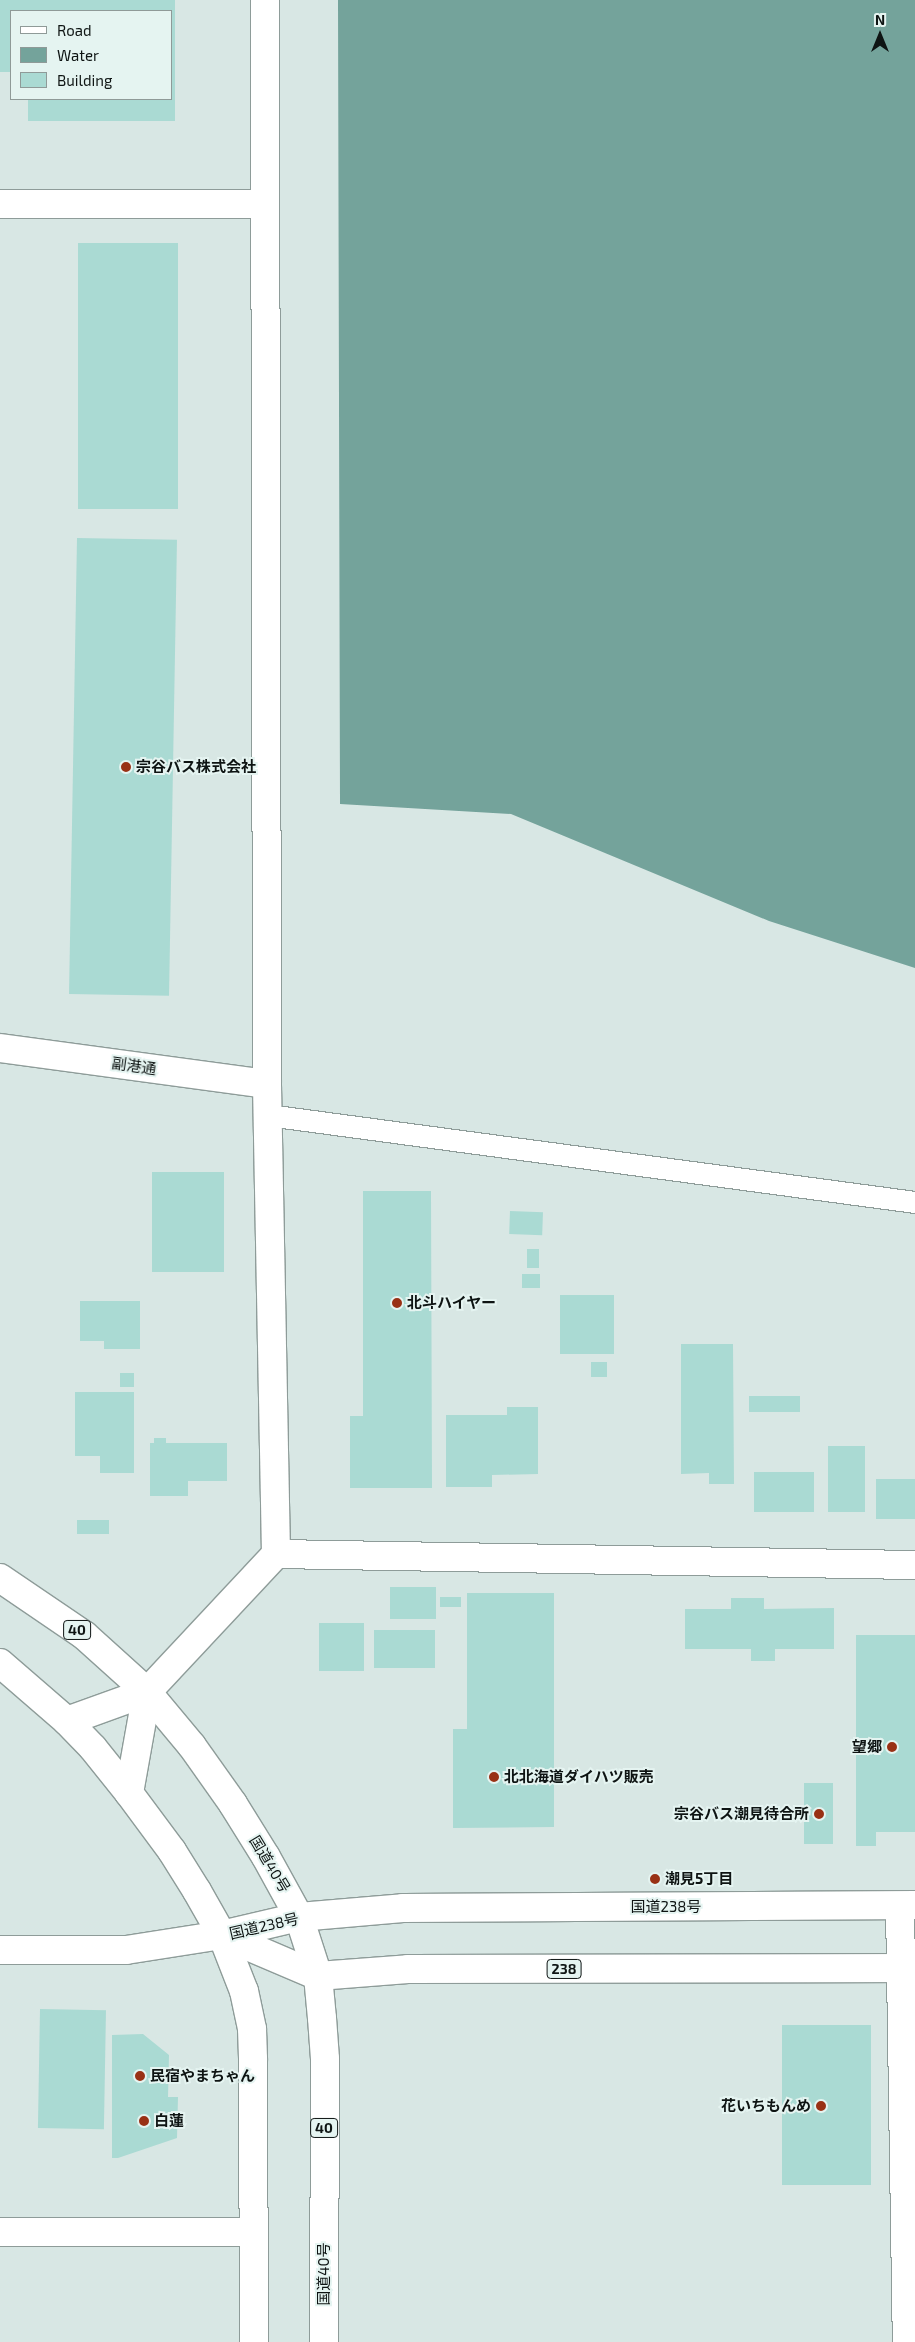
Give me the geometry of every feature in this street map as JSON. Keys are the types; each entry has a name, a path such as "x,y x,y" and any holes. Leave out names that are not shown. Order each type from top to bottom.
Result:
{"main road":[{"path":"67,1721 147,1692 276,1554 267,1084 265,0"},
{"path":"0,204 265,204"},
{"name":"副港通","path":"0,1048 267,1084"},
{"path":"276,1554 915,1565"},
{"name":"国道40号","path":"0,1578 84,1635 147,1692 192,1746 233,1804 266,1857 299,1917 318,1976 325,2059 324,2342"},
{"path":"0,1663 67,1721 93,1748 129,1793 172,1851 222,1935 244,1991 252,2030 254,2342"},
{"path":"129,1793 147,1692"},
{"path":"907,2342 908,1905"},
{"name":"国道238号","path":"222,1935 299,1917 402,1908 908,1905"},
{"path":"0,1950 126,1950 222,1935"},
{"name":"国道238号","path":"222,1935 318,1976 408,1968 908,1968"},
{"path":"0,2232 253,2232"}],"lane":[{"path":"268,1115 915,1202"}],"water":[{"path":"338,0 915,0 915,968 769,921 511,814 340,804"}],"building":[{"path":"0,0 175,0 175,121 28,121 28,100 172,100 172,10 10,10 10,72 0,72"},
{"path":"78,243 178,243 178,509 78,509"},
{"name":"宗谷バス株式会社","path":"77,538 177,540 169,996 69,994"},
{"path":"152,1172 224,1172 224,1272 152,1272"},
{"name":"北斗ハイヤー","path":"363,1191 431,1191 432,1488 350,1488 350,1416 363,1416"},
{"path":"510,1211 543,1212 542,1235 509,1234"},
{"path":"527,1249 539,1249 539,1268 527,1268"},
{"path":"522,1274 540,1274 540,1288 522,1288"},
{"path":"560,1295 614,1295 614,1354 560,1354"},
{"path":"80,1301 140,1301 140,1349 104,1349 104,1341 80,1341"},
{"path":"681,1344 733,1344 734,1484 709,1484 709,1473 681,1474"},
{"path":"591,1362 607,1362 607,1377 591,1377"},
{"path":"120,1373 134,1373 134,1387 120,1387"},
{"path":"75,1392 134,1392 134,1473 100,1473 100,1456 75,1456"},
{"path":"749,1396 800,1396 800,1412 749,1412"},
{"path":"507,1407 538,1407 538,1474 492,1475 492,1487 446,1487 446,1415 507,1415"},
{"path":"154,1438 166,1438 166,1443 227,1443 227,1481 188,1481 188,1496 150,1496 150,1443 154,1443"},
{"path":"828,1446 865,1446 865,1512 828,1512"},
{"path":"754,1472 814,1472 814,1512 754,1512"},
{"path":"876,1479 915,1479 915,1519 876,1519"},
{"path":"77,1520 109,1520 109,1534 77,1534"},
{"path":"390,1587 436,1587 436,1619 390,1619"},
{"path":"467,1593 554,1593 554,1827 453,1828 453,1729 467,1729"},
{"path":"440,1597 461,1597 461,1607 440,1607"},
{"path":"731,1598 764,1598 764,1609 834,1608 834,1649 775,1649 775,1661 751,1661 751,1649 685,1649 685,1609 731,1609"},
{"path":"319,1623 364,1623 364,1671 319,1671"},
{"path":"374,1630 435,1630 435,1668 374,1668"},
{"path":"856,1635 915,1635 915,1832 876,1832 876,1846 856,1846"},
{"name":"宗谷バス潮見待合所","path":"804,1783 833,1783 833,1844 804,1844"},
{"path":"40,2009 106,2010 104,2129 38,2128"},
{"path":"782,2025 871,2025 871,2185 782,2185"},
{"name":"民宿やまちゃん","path":"143,2034 169,2055 168,2097 178,2097 177,2138 118,2158 112,2158 112,2035"}],"place":[{"name":"宗谷バス株式会社","path":"126,767"},
{"name":"北斗ハイヤー","path":"397,1303"},
{"name":"望郷","path":"892,1747"},
{"name":"北北海道ダイハツ販売","path":"494,1777"},
{"name":"宗谷バス潮見待合所","path":"819,1814"},
{"name":"潮見5丁目","path":"655,1879"},
{"name":"民宿やまちゃん","path":"140,2076"},
{"name":"花いちもんめ","path":"821,2106"},
{"name":"白蓮","path":"144,2121"}]}
